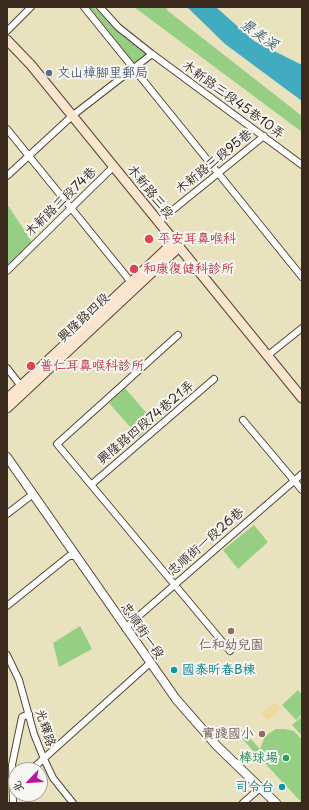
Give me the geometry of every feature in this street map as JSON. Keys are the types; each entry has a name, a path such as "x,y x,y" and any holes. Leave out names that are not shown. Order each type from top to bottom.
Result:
{"main road":[{"name":"木新路三段","path":"7,40 31,66 302,398"},
{"name":"興隆路四段","path":"7,399 131,282 177,244"},
{"name":"興隆路四段","path":"7,408 177,244"}],"street":[{"path":"7,31 31,7"},
{"path":"84,7 219,172 302,277"},
{"name":"木新路三段45巷10弄","path":"100,7 118,27 152,54 302,165"},
{"path":"7,176 72,116 152,54"},
{"path":"7,129 131,282"},
{"name":"木新路三段95巷","path":"158,222 264,136"},
{"name":"木新路三段74巷","path":"7,271 113,167"},
{"path":"267,356 302,328"},
{"path":"178,335 57,444 230,650"},
{"path":"7,368 21,386"},
{"name":"興隆路四段74巷21弄","path":"92,484 214,379"},
{"path":"243,420 302,490"},
{"name":"忠順街一段","path":"7,457 150,664 197,725 276,803"},
{"name":"忠順街一段26巷","path":"126,628 302,474"},
{"path":"7,514 33,494"},
{"path":"7,606 69,556 76,556"},
{"name":"光輝路","path":"7,655 19,680 44,758 54,778 73,803"},
{"path":"40,762 150,664"},
{"path":"13,762 22,717 29,714"},
{"path":"242,803 260,788"}],"green space":[{"path":"89,7 94,7 114,28 146,54 134,63"},
{"path":"134,7 166,7 168,11 302,116 302,132"},
{"path":"7,204 32,242 7,267"},
{"path":"125,388 155,423 139,437 109,403"},
{"path":"254,525 268,542 238,569 223,550"},
{"path":"80,626 92,649 59,667 53,643"},
{"path":"298,690 302,695 302,714 296,720 282,705"},
{"path":"302,716 302,736 292,725"},
{"path":"238,725 260,749 265,736 276,729 294,731 302,740 302,803 233,729"}],"sand":[{"path":"274,702 281,709 267,721 261,714"}],"water":[{"path":"187,7 216,7 254,41 302,65 302,101 225,44"}],"place":[{"name":"文山樟腳里郵局","path":"49,73"},
{"name":"平安耳鼻喉科","path":"149,239"},
{"name":"和康復健科診所","path":"134,269"},
{"name":"普仁耳鼻喉科診所","path":"31,366"},
{"name":"仁和幼兒園","path":"231,631"},
{"name":"國泰昕春B棟","path":"174,670"},
{"name":"實踐國小","path":"262,734"},
{"name":"棒球場","path":"286,758"},
{"name":"司令台","path":"282,787"}],"water label":[{"name":"景美溪","path":"259,35"}]}
